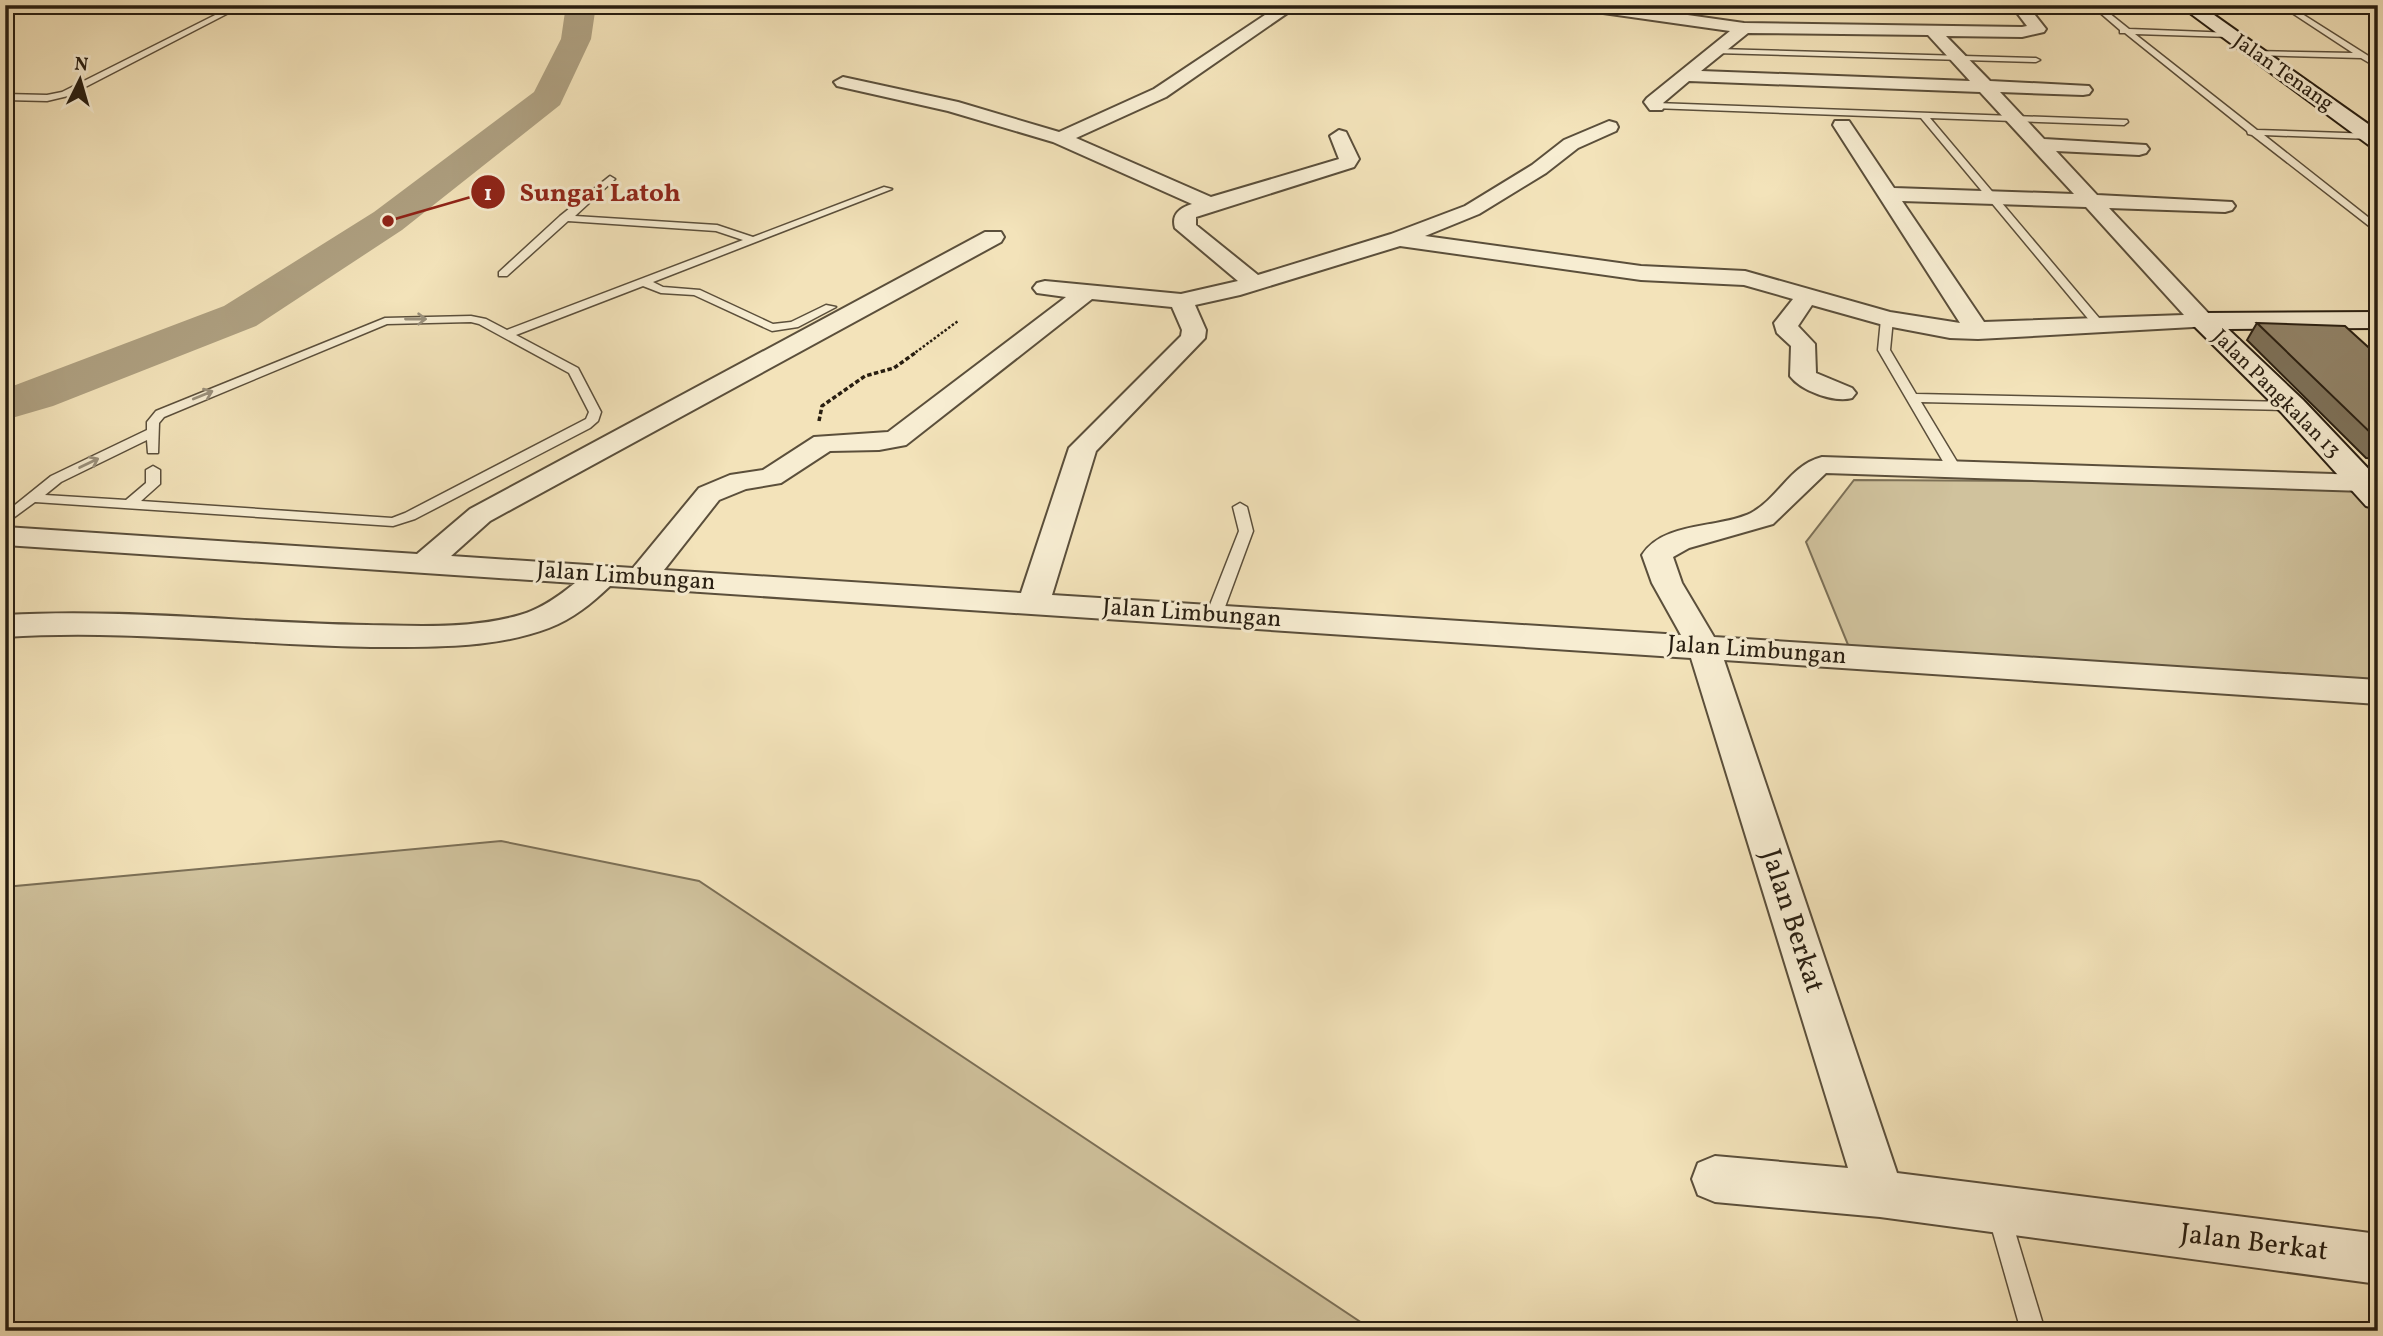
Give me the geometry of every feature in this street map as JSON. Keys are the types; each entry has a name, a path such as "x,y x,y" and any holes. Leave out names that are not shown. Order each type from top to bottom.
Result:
{"street":[{"path":"1060,138 1160,93 1291,5"},
{"path":"1582,5 1744,28 2022,32 2038,29 2019,6 2006,6"},
{"name":"Jalan Tenang","path":"2188,5 2374,138"},
{"path":"1656,106 1653,102 1744,28"},
{"path":"1931,29 2203,321"},
{"path":"1687,76 2083,90"},
{"path":"843,82 952,106 1060,138 1210,204"},
{"path":"1842,125 1978,332"},
{"path":"1045,288 1181,301 1253,282 1399,239 1487,203 1571,144 1609,127"},
{"path":"1253,282 1186,228 1184,221 1187,213 1347,163 1349,159 1339,136"},
{"path":"2039,145 2139,149"},
{"path":"1887,194 2225,206"},
{"path":"423,564 476,517 992,237"},
{"path":"1399,239 1641,273 1745,278 1887,319 1950,331 1978,332 2203,321 2378,320"},
{"path":"641,578 709,494 740,481 771,477 816,446 832,441 879,442 896,439 1087,292"},
{"path":"1808,295 1786,323 1786,328 1803,344 1803,376 1843,393"},
{"path":"1033,604 1083,448 1193,338 1194,330 1181,301"},
{"name":"Jalan Pangkalan 13","path":"2203,321 2292,406 2371,491"},
{"name":"Jalan Berkat","path":"1880,1195 1704,648 1660,568 1657,555 1663,549 1734,529 1764,517 1817,467 1955,470"},
{"path":"1955,470 2371,491"},
{"name":"Jalan Limbungan","path":"5,536 2378,692"},
{"path":"5,626 120,622 350,636 431,636 492,631 528,623 556,612 576,600 603,576"},
{"name":"Jalan Berkat","path":"1715,1179 1880,1195 2378,1259"}],"lane":[{"path":"5,97 47,98 65,94 241,5"},
{"path":"2094,5 2123,31 2378,230"},
{"path":"2283,5 2378,66"},
{"path":"2123,31 2230,35"},
{"path":"1718,51 2036,60"},
{"path":"2255,53 2362,56"},
{"path":"1656,106 2124,122"},
{"path":"1924,116 2099,324"},
{"path":"2251,132 2374,138"},
{"path":"503,274 610,179"},
{"path":"507,334 887,189"},
{"path":"564,218 721,228 753,240"},
{"path":"643,282 661,290 695,292 772,328 794,325 830,307"},
{"path":"32,498 385,522 410,516 586,425 595,416 574,371 475,319 385,321 167,410 155,418 152,432 153,450"},
{"path":"1887,319 1884,350 1955,470"},
{"path":"1913,398 2292,406"},
{"path":"5,520 56,479 152,432"},
{"path":"129,505 153,484 153,470"},
{"path":"1214,615 1246,531 1240,507"},
{"path":"1997,1210 2032,1331"}],"path":[{"path":"816,446 822,406 865,376 894,368 958,321"}],"shaded area":[{"path":"1854,480 2364,483 2378,499 2378,692 1853,657 1806,542"},
{"path":"501,841 699,881 1374,1331 5,1331 5,887"}],"building":[{"path":"2257,323 2345,326 2378,356 2378,440"}],"waterway":[{"path":"5,405 36,396 240,316 388,221 548,98 576,39 581,5"}],"place":[{"name":"Sungai Latoh","path":"388,221"}]}
